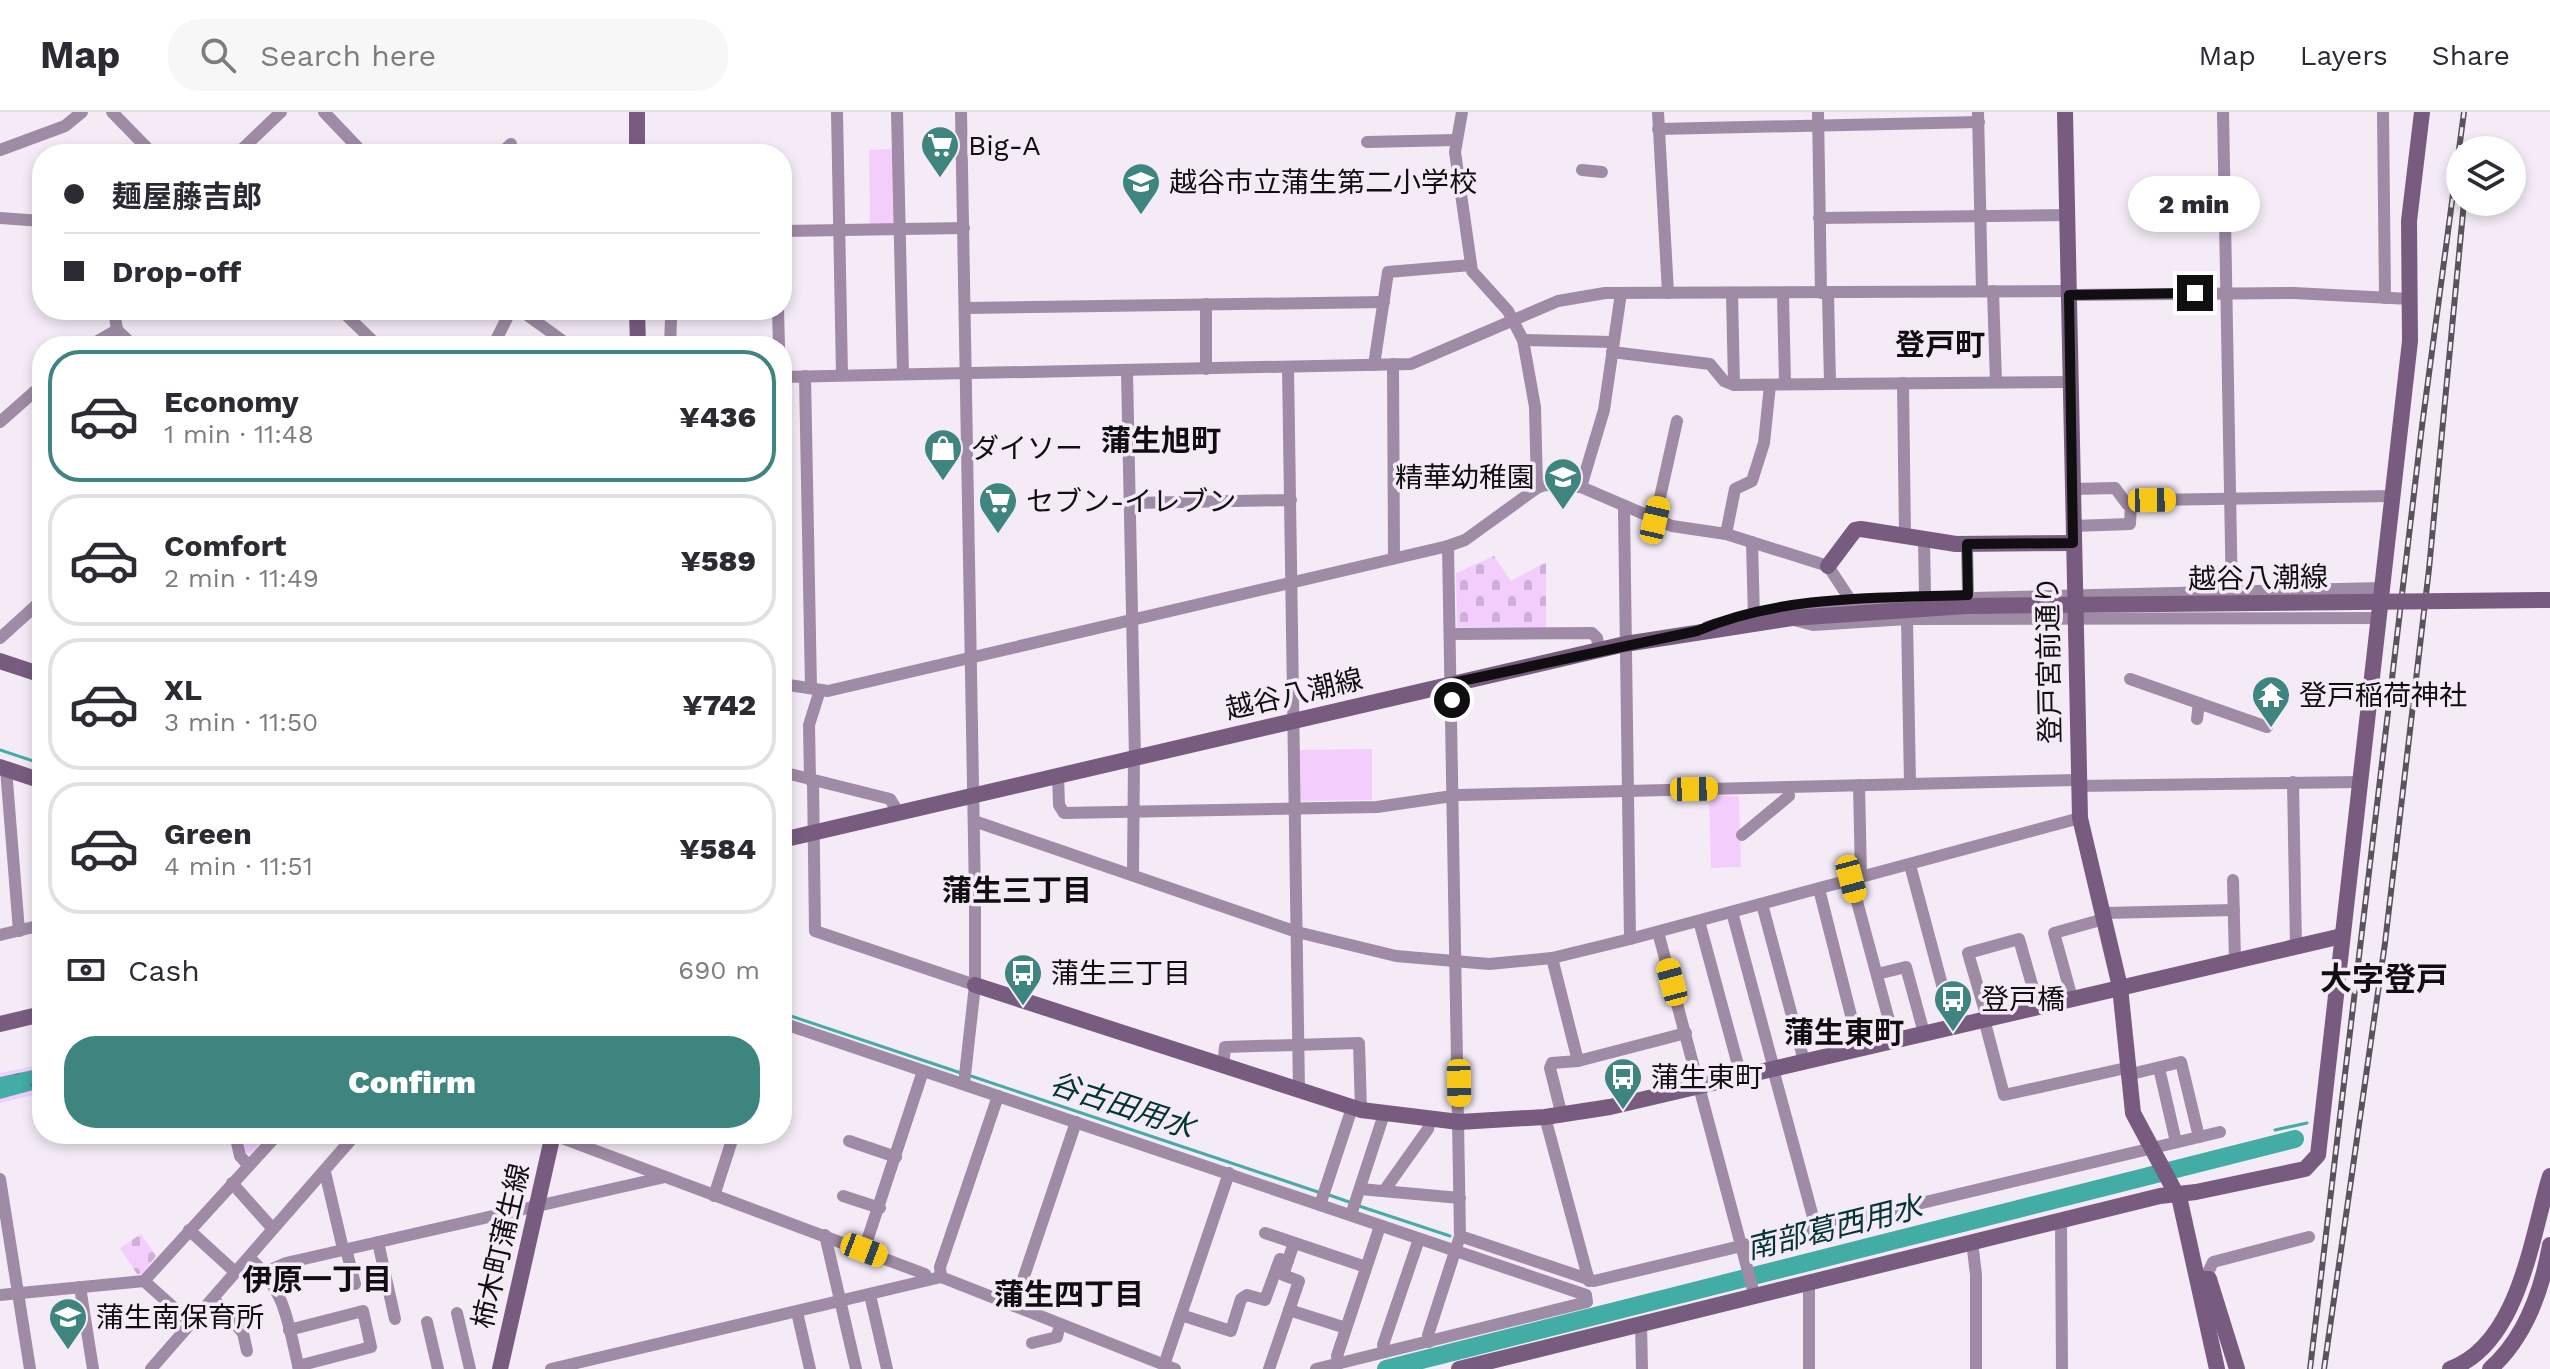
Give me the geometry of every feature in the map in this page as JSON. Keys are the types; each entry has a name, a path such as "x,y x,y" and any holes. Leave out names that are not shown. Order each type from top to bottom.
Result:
{"street":[{"path":"0,150 65,126 82,112"},
{"path":"112,112 143,144"},
{"path":"247,144 281,112"},
{"path":"324,112 354,144"},
{"path":"637,112 637,144"},
{"path":"837,112 842,375"},
{"path":"897,112 903,374"},
{"path":"961,112 975,985 964,1084"},
{"path":"1462,112 1456,140 1472,271 1514,319 1523,340 1535,407 1537,488"},
{"path":"1658,112 1668,293"},
{"path":"1818,112 1819,218 1830,384"},
{"name":"登戸宮前通り","path":"2065,112 2080,818 2120,987 2126,1072 2133,1113 2150,1149"},
{"path":"2223,112 2232,619"},
{"path":"2383,112 2385,298"},
{"path":"1469,1368 1641,1324 1753,1291 1809,1282 2173,1190 2196,1192 2305,1169 2318,1155 2410,341 2409,221 2422,112"},
{"path":"1658,129 1818,126 1978,117 1980,216 1996,382"},
{"path":"1367,142 1456,140"},
{"path":"1582,170 1602,172"},
{"path":"1819,218 2067,215"},
{"path":"0,218 32,220"},
{"path":"792,231 964,228"},
{"path":"1374,365 1388,272 1471,265"},
{"path":"792,377 1411,364 1558,301 1621,293 1988,291 2226,293 2410,299"},
{"path":"1581,487 1604,410 1621,293"},
{"path":"1732,293 1734,385"},
{"path":"1783,294 1785,384"},
{"path":"966,308 1384,302"},
{"path":"1206,304 1206,369"},
{"path":"116,320 117,330 123,336"},
{"path":"351,320 368,336"},
{"path":"534,320 556,336"},
{"path":"106,336 117,330"},
{"path":"1523,340 1612,347 1710,364 1724,381 1734,385 2070,382"},
{"path":"1393,364 1394,558"},
{"path":"1288,367 1299,1092"},
{"path":"1127,371 1135,758 1133,875"},
{"path":"805,376 816,689 809,725 815,931 1356,1109 1459,1122 1553,1117 1774,1069 2342,936"},
{"path":"1903,383 1905,537"},
{"path":"1726,534 1735,489 1752,481 1764,443 1770,385"},
{"path":"0,422 32,394"},
{"path":"1655,520 1677,421"},
{"path":"792,685 816,689 971,658 1448,546 1465,540 1545,485 1581,487 1655,520 1726,534 1828,566 1851,601"},
{"path":"2073,489 2115,488 2131,503 2392,496"},
{"path":"1131,503 1291,500"},
{"path":"1828,566 1855,530 1967,544 2073,534 2130,524 2131,503"},
{"path":"1624,508 1630,939"},
{"path":"1924,540 1925,596"},
{"path":"1752,542 1754,618 1851,601 1925,596 1967,601 2075,594 2381,588"},
{"path":"1967,544 1967,601"},
{"path":"1429,1342 1428,1335 1460,1236 1448,546"},
{"name":"越谷八潮線","path":"792,838 1452,683 1754,618 1792,618 1967,601 2550,600"},
{"path":"0,638 32,609"},
{"path":"1792,618 1813,625 1907,619 2378,618"},
{"path":"1907,619 1910,784"},
{"path":"1451,634 1592,633 1597,638 1599,650"},
{"path":"0,661 32,672"},
{"path":"2130,679 2267,727"},
{"path":"2197,719 2199,703"},
{"path":"19,931 3,768 32,778"},
{"path":"792,775 890,799 898,812"},
{"path":"1058,775 1059,805 1064,813 1377,807 1452,796 1859,785 2359,782"},
{"path":"2293,782 2296,947"},
{"path":"1859,785 1856,878 1894,1039"},
{"path":"1742,835 1789,796 1788,787"},
{"path":"974,821 1297,932 1376,952 1456,964 1552,958 2080,818"},
{"path":"1910,865 1953,1026"},
{"path":"2233,880 2235,961"},
{"path":"1819,889 1859,1047"},
{"path":"1762,904 1804,1061"},
{"path":"2072,998 2054,933 2104,916 2234,910"},
{"path":"1732,912 1816,1228"},
{"path":"1699,921 1741,1076"},
{"path":"0,935 32,928"},
{"path":"1658,932 1753,1291"},
{"path":"2038,1006 2019,939 1968,953 2004,1095 2181,1062 2199,1137"},
{"path":"1552,958 1578,1061"},
{"path":"1877,974 1906,967 1924,1033"},
{"path":"0,1024 32,1016"},
{"path":"792,1026 1586,1295 1587,1302 1316,1369"},
{"path":"1589,1281 1553,1117 1550,1068 1552,1063 1578,1061 1686,1033"},
{"path":"1223,1067 1225,1047 1359,1043 1356,1109 1320,1205"},
{"path":"2159,1068 2176,1142"},
{"path":"864,1250 923,1071"},
{"path":"551,1369 934,1278 998,1096"},
{"path":"1351,1215 1384,1114"},
{"path":"1384,1191 1428,1129 1430,1119"},
{"path":"1014,1306 1076,1122"},
{"path":"1460,1236 1589,1281 2220,1132"},
{"path":"849,1141 896,1157"},
{"path":"237,1144 240,1156 248,1165"},
{"path":"0,1295 144,1281 268,1144"},
{"path":"151,1369 348,1144"},
{"name":"柿木町蒲生線","path":"500,1369 550,1144"},
{"path":"578,1144 1170,1367 1181,1315 1229,1173"},
{"path":"714,1196 731,1144"},
{"path":"2150,1149 2180,1201 2202,1278 2217,1369"},
{"path":"325,1172 355,1284"},
{"path":"2450,1369 2485,1346 2504,1320 2544,1221 2550,1176"},
{"path":"265,1272 286,1263 665,1177"},
{"path":"0,1179 30,1369"},
{"path":"232,1183 273,1229"},
{"path":"1360,1189 1460,1198"},
{"path":"843,1196 880,1208"},
{"path":"2061,1220 2062,1369"},
{"path":"1338,1364 1346,1328 1380,1226"},
{"path":"189,1230 235,1272"},
{"path":"1265,1233 1366,1267"},
{"path":"825,1235 856,1369"},
{"path":"2202,1278 2213,1262 2309,1237"},
{"path":"1385,1352 1383,1345 1419,1239"},
{"path":"1972,1241 1976,1275 1976,1369"},
{"path":"378,1242 395,1319"},
{"path":"1269,1369 1299,1281 1283,1275 1294,1243"},
{"path":"2490,1369 2510,1349 2523,1328 2550,1245"},
{"path":"249,1257 265,1272 281,1296 289,1330 298,1367 371,1347 363,1311 289,1330"},
{"path":"1181,1315 1231,1331 1241,1299 1247,1295 1265,1300 1280,1259 1288,1261"},
{"path":"2202,1278 2215,1294 2237,1369"},
{"path":"144,1281 191,1323"},
{"path":"1809,1282 1809,1369"},
{"path":"80,1287 93,1369"},
{"path":"870,1295 887,1369"},
{"path":"213,1298 243,1333 247,1351"},
{"path":"1289,1310 1346,1328"},
{"path":"797,1312 810,1369"},
{"path":"457,1313 470,1369"},
{"path":"427,1322 438,1369"},
{"path":"1032,1343 1057,1337 1060,1324"},
{"path":"1641,1324 1642,1369"},
{"path":"612,1355 616,1369"}],"green space":[{"path":"895,149 894,224 870,224 869,150"},
{"path":"1494,556 1511,581 1546,562 1546,629 1457,627 1456,573"},
{"path":"1372,749 1372,800 1301,801 1300,750"},
{"path":"1709,796 1739,796 1741,867 1711,868"},
{"path":"32,1066 32,1095 0,1103 0,1073"},
{"path":"242,1144 260,1144 250,1154 244,1152"},
{"path":"141,1234 156,1256 142,1274 137,1274 120,1248"}],"water":[{"path":"32,1070 32,1090 0,1099 0,1077"}],"waterway":[{"name":"谷古田用水","path":"0,750 32,761"},
{"name":"谷古田用水","path":"792,1016 961,1073"},
{"name":"谷古田用水","path":"968,1075 1321,1193"},
{"name":"谷古田用水","path":"2275,1130 2307,1123"},
{"name":"南部葛西用水","path":"1386,1369 2295,1139"},
{"name":"谷古田用水","path":"1329,1195 1352,1203"},
{"name":"谷古田用水","path":"1359,1206 1450,1236"}],"railway":[{"path":"2310,1369 2422,426 2464,112"},
{"path":"2324,1369 2385,943 2429,569 2463,216"}],"place":[{"name":"Big-A","path":"940,179"},
{"name":"越谷市立蒲生第二小学校","path":"1141,216"},
{"name":"ダイソー","path":"943,482"},
{"name":"精華幼稚園","path":"1563,511"},
{"name":"セブン-イレブン","path":"998,535"},
{"name":"登戸稲荷神社","path":"2271,729"},
{"name":"蒲生三丁目","path":"1023,1007"},
{"name":"登戸橋","path":"1953,1033"},
{"name":"蒲生東町","path":"1623,1111"},
{"name":"蒲生南保育所","path":"68,1351"}],"district":[{"name":"登戸町","path":"1940,344"},
{"name":"蒲生旭町","path":"1161,440"},
{"name":"蒲生三丁目","path":"1017,890"},
{"name":"大字登戸","path":"2384,979"},
{"name":"蒲生東町","path":"1844,1032"},
{"name":"伊原一丁目","path":"317,1279"},
{"name":"蒲生四丁目","path":"1069,1294"}],"route":[{"path":"1452,700 1452,683 1697,631 1725,619 1796,606 1968,595 1967,544 2073,543 2069,295 2195,293"}]}
